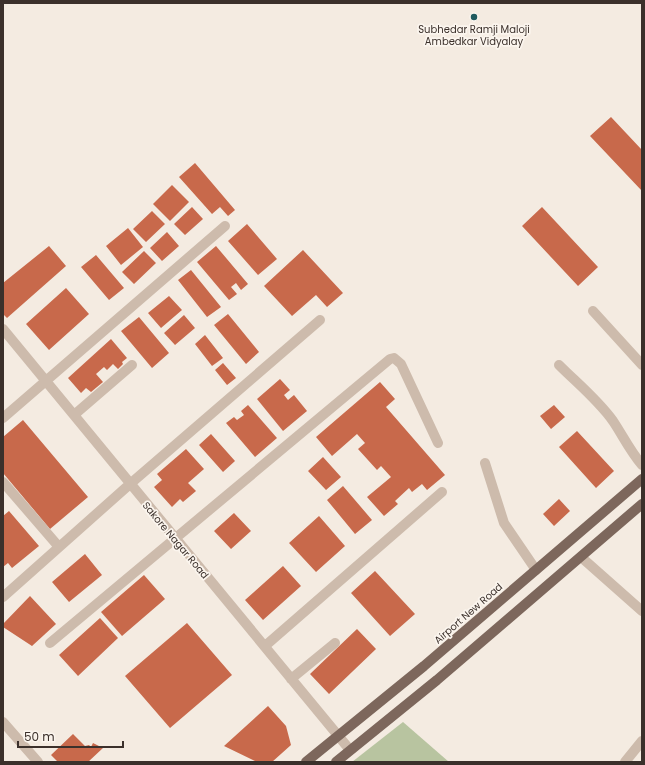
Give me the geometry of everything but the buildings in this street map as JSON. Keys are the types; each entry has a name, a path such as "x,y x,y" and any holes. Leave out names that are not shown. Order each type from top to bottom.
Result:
{"main road":[{"name":"Airport New Road","path":"306,762 424,666 642,479"},
{"path":"336,762 437,680 642,504"}],"street":[{"path":"3,418 225,226"},
{"path":"593,311 642,365"},
{"path":"3,597 130,484 320,320"},
{"name":"Sakore Nagar Road","path":"3,329 350,750"},
{"path":"50,643 390,359 394,358 401,364 438,443"},
{"path":"74,416 132,365"},
{"path":"559,365 613,421 630,452 642,465"},
{"path":"485,463 504,523 536,570"},
{"path":"3,482 59,547"},
{"path":"264,646 442,492"},
{"path":"581,557 642,611"},
{"path":"291,679 335,643"},
{"path":"3,722 38,762"},
{"path":"625,762 642,741"}],"green space":[{"path":"403,722 449,762 352,762"}],"place":[{"name":"Subhedar Ramji Maloji Ambedkar Vidyalay","path":"474,17"}]}
